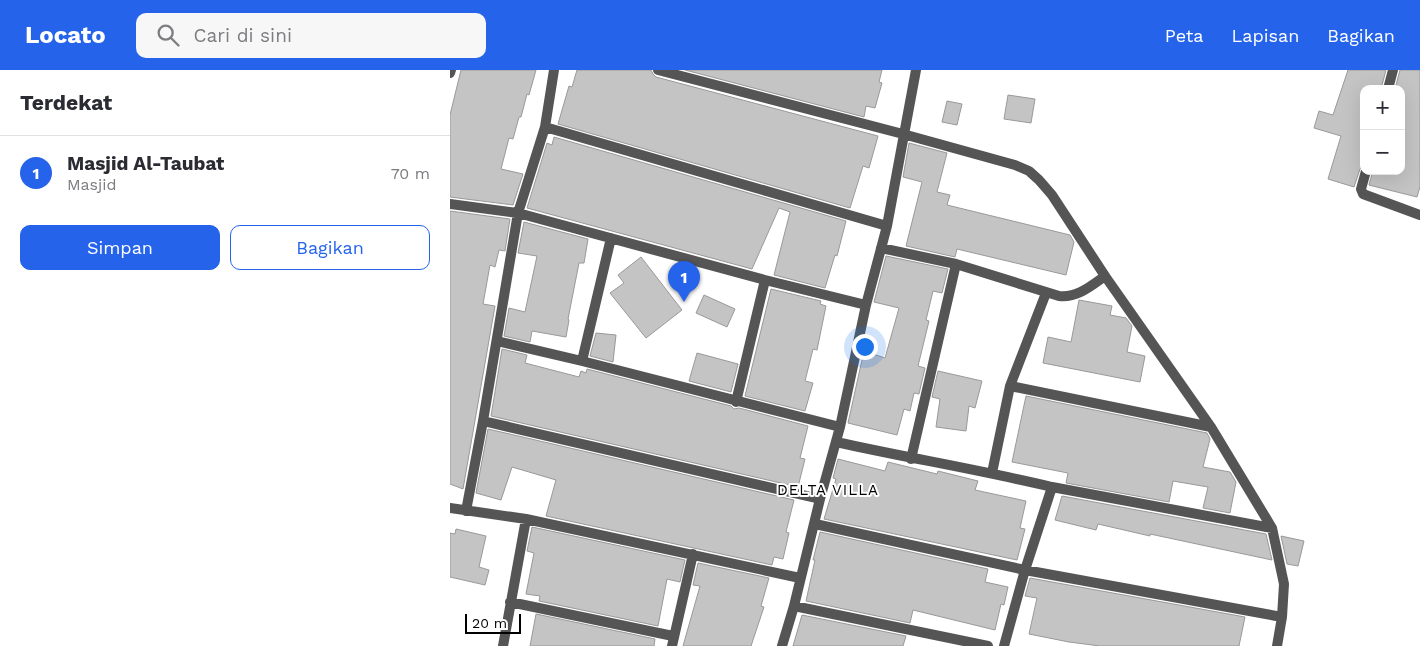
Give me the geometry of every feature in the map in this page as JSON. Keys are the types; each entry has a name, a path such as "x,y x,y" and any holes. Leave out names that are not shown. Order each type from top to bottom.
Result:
{"street":[{"path":"466,511 484,421 518,213 545,127 554,70"},
{"path":"658,70 1015,165 1029,171 1039,180 1052,196 1105,276 1211,427 1272,528 1284,584 1282,617 1277,646"},
{"path":"782,646 840,427 866,305 886,226 916,70"},
{"path":"1389,85 1393,70"},
{"path":"545,127 886,226"},
{"path":"1365,175 1361,189 1363,194 1420,215"},
{"path":"450,204 518,213 765,280 866,305"},
{"path":"582,361 611,238"},
{"path":"881,248 956,264 1046,293 1067,297 1086,290 1105,276"},
{"path":"912,459 956,264"},
{"path":"736,402 765,280"},
{"path":"992,473 1010,386 1046,293"},
{"path":"497,341 840,427"},
{"path":"1010,386 1211,427"},
{"path":"484,421 820,498"},
{"path":"836,442 1052,487 1272,528"},
{"path":"1004,646 1025,570 1052,487"},
{"path":"450,508 526,519 800,578"},
{"path":"503,646 526,519"},
{"path":"815,524 1025,570 1282,617"},
{"path":"510,602 672,641 693,554"},
{"path":"794,606 988,646"}],"building":[{"path":"461,70 536,70 513,139 509,138 501,169 523,174 513,205 450,197 450,115"},
{"path":"577,70 651,70 656,77 878,136 869,168 863,166 850,208 558,124 569,86 572,87"},
{"path":"685,70 882,70 879,82 882,83 875,108 866,106 864,117"},
{"path":"1348,70 1386,70 1382,85 1360,85 1360,169 1354,187 1328,179 1341,136 1314,128 1319,111 1333,115"},
{"path":"1400,70 1420,70 1420,187 1417,197 1369,185 1372,175 1405,175 1405,85 1396,85"},
{"path":"1008,95 1035,99 1031,123 1004,119"},
{"path":"947,101 962,104 957,125 942,122"},
{"path":"554,137 846,221 837,256 835,255 825,288 774,275 790,212 779,208 752,269 527,208 547,143 552,145"},
{"path":"909,143 947,153 937,192 950,195 947,205 1070,235 1074,242 1066,275 957,249 955,257 906,246 922,182 903,177"},
{"path":"450,211 510,219 505,251 499,250 495,267 490,265 483,304 495,306 463,489 450,484"},
{"path":"524,222 588,239 584,263 579,263 566,337 532,331 530,342 504,336 509,308 525,312 537,256 518,253"},
{"path":"886,256 948,269 942,293 933,291 926,320 929,321 918,366 925,368 919,394 914,393 910,411 904,409 897,435 848,423 864,351 885,358 899,308 874,302"},
{"path":"641,257 682,310 646,338 610,293 624,283 618,275"},
{"path":"771,289 821,301 820,304 826,306 817,350 813,349 805,381 813,383 805,411 745,396"},
{"path":"704,295 735,309 727,327 696,313"},
{"path":"1079,300 1112,306 1110,315 1126,318 1132,326 1127,352 1145,356 1140,382 1043,363 1048,337 1071,342"},
{"path":"596,333 616,335 613,362 590,356"},
{"path":"502,349 527,355 525,363 579,377 581,371 586,373 587,369 731,406 734,409 739,408 808,426 800,458 805,459 798,487 491,416"},
{"path":"697,353 738,364 731,392 689,381"},
{"path":"938,371 982,381 975,408 969,406 966,431 936,427 940,399 932,397"},
{"path":"1026,396 1207,433 1210,439 1203,467 1230,472 1236,482 1230,513 1203,508 1208,487 1173,481 1169,502 1066,483 1068,473 1012,462"},
{"path":"488,429 794,500 786,532 789,533 783,559 774,557 772,565 546,516 556,480 512,467 501,500 476,493"},
{"path":"838,459 885,471 888,462 937,474 938,471 978,481 975,490 1026,501 1020,528 1025,529 1017,560 824,519 836,479 833,478"},
{"path":"1062,496 1266,534 1272,560 1098,524 1096,530 1055,520"},
{"path":"532,527 685,560 680,582 667,579 658,626 539,601 540,596 526,594 534,553 527,551"},
{"path":"456,529 486,536 479,567 489,570 485,585 450,577 450,533 455,534"},
{"path":"820,532 988,569 985,582 1008,587 1004,605 1001,604 995,630 913,610 910,623 806,601"},
{"path":"1281,536 1304,541 1298,566 1287,564"},
{"path":"698,563 769,578 761,606 764,607 751,646 683,646 700,586 693,585"},
{"path":"1030,578 1245,617 1239,646 1100,646 1029,634 1037,598 1025,596"},
{"path":"536,614 655,639 654,646 530,646"},
{"path":"802,615 906,636 903,646 793,646"}],"place":[{"name":"Masjid Al-Taubat","path":"684,302"}],"district":[{"name":"DELTA VILLA","path":"828,490"}]}
